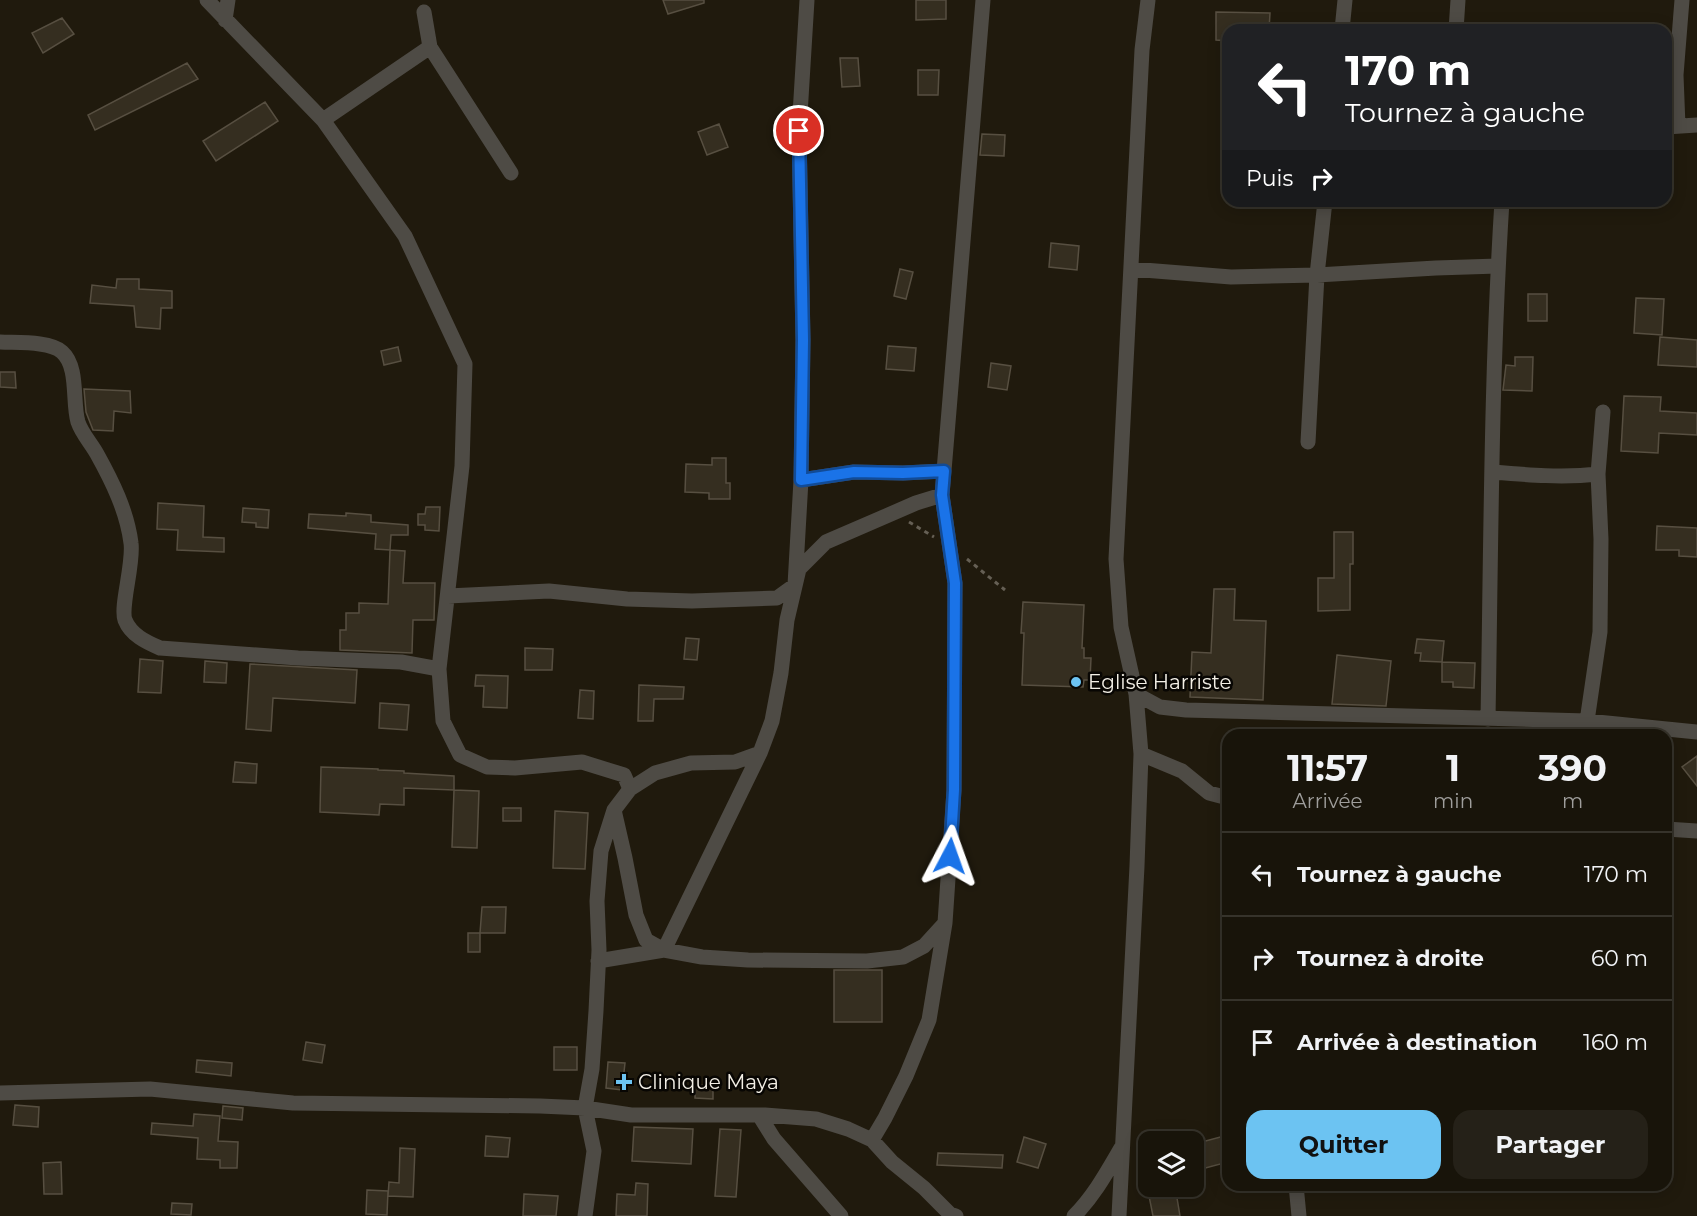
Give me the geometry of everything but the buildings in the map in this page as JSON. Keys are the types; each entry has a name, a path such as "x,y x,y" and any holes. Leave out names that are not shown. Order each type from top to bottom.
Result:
{"street":[{"path":"207,0 323,120 405,236 465,364 462,466 439,669 443,720 460,755 487,767 515,768 582,762 624,775 630,789"},
{"path":"225,20 228,0"},
{"path":"795,585 801,480 803,340 799,131 807,0"},
{"path":"872,1140 906,1076 929,1020 945,923 954,790 955,583 942,495 983,0"},
{"path":"1119,1216 1141,754 1136,694 1120,627 1116,559 1142,50 1148,0"},
{"path":"1343,24 1345,0"},
{"path":"1456,24 1458,0"},
{"path":"1682,0 1672,127 1697,125"},
{"path":"424,12 430,47 511,173"},
{"path":"323,120 430,47"},
{"path":"1308,442 1317,275 1324,207"},
{"path":"1488,719 1492,472 1502,207"},
{"path":"1131,269 1231,277 1498,266"},
{"path":"0,342 53,346 64,353 73,370 81,430 109,476 128,524 132,558 124,619 135,634 145,642 160,648 298,658 401,662 439,669"},
{"path":"1587,721 1600,632 1601,539 1598,474 1603,412"},
{"path":"801,480 854,472 944,471"},
{"path":"1492,472 1570,476 1598,474"},
{"path":"664,950 760,753 772,721 788,620 799,569 826,542 916,502 942,495"},
{"path":"448,596 549,591 627,599 692,601 777,598 795,585"},
{"path":"1136,694 1160,707 1186,711 1587,721 1667,729"},
{"path":"1569,729 1587,721"},
{"path":"1672,730 1697,732"},
{"path":"585,1216 594,1151 585,1108 592,1069 598,961 597,901 601,851 614,810 630,789 655,773 691,763 735,762 760,753"},
{"path":"1141,754 1182,771 1209,793 1222,796"},
{"path":"614,810 636,915 646,940 664,950 702,957 748,960 876,960 903,957 924,946 945,923"},
{"path":"1672,829 1697,831"},
{"path":"598,961 664,950"},
{"path":"0,1093 150,1089 293,1103 585,1108 631,1115 759,1115 816,1119 848,1129 872,1140 892,1162 924,1188 950,1214 956,1216"},
{"path":"759,1115 774,1139 841,1216"},
{"path":"1074,1216 1101,1182 1123,1145"},
{"path":"1297,1191 1299,1216"}],"place":[{"name":"Eglise Harriste","path":"1076,682"},
{"name":"Clinique Maya","path":"624,1082"}],"route":[{"path":"799,131 803,340 801,480 854,472 944,471 942,495 955,583 954,790 950,856"}]}
